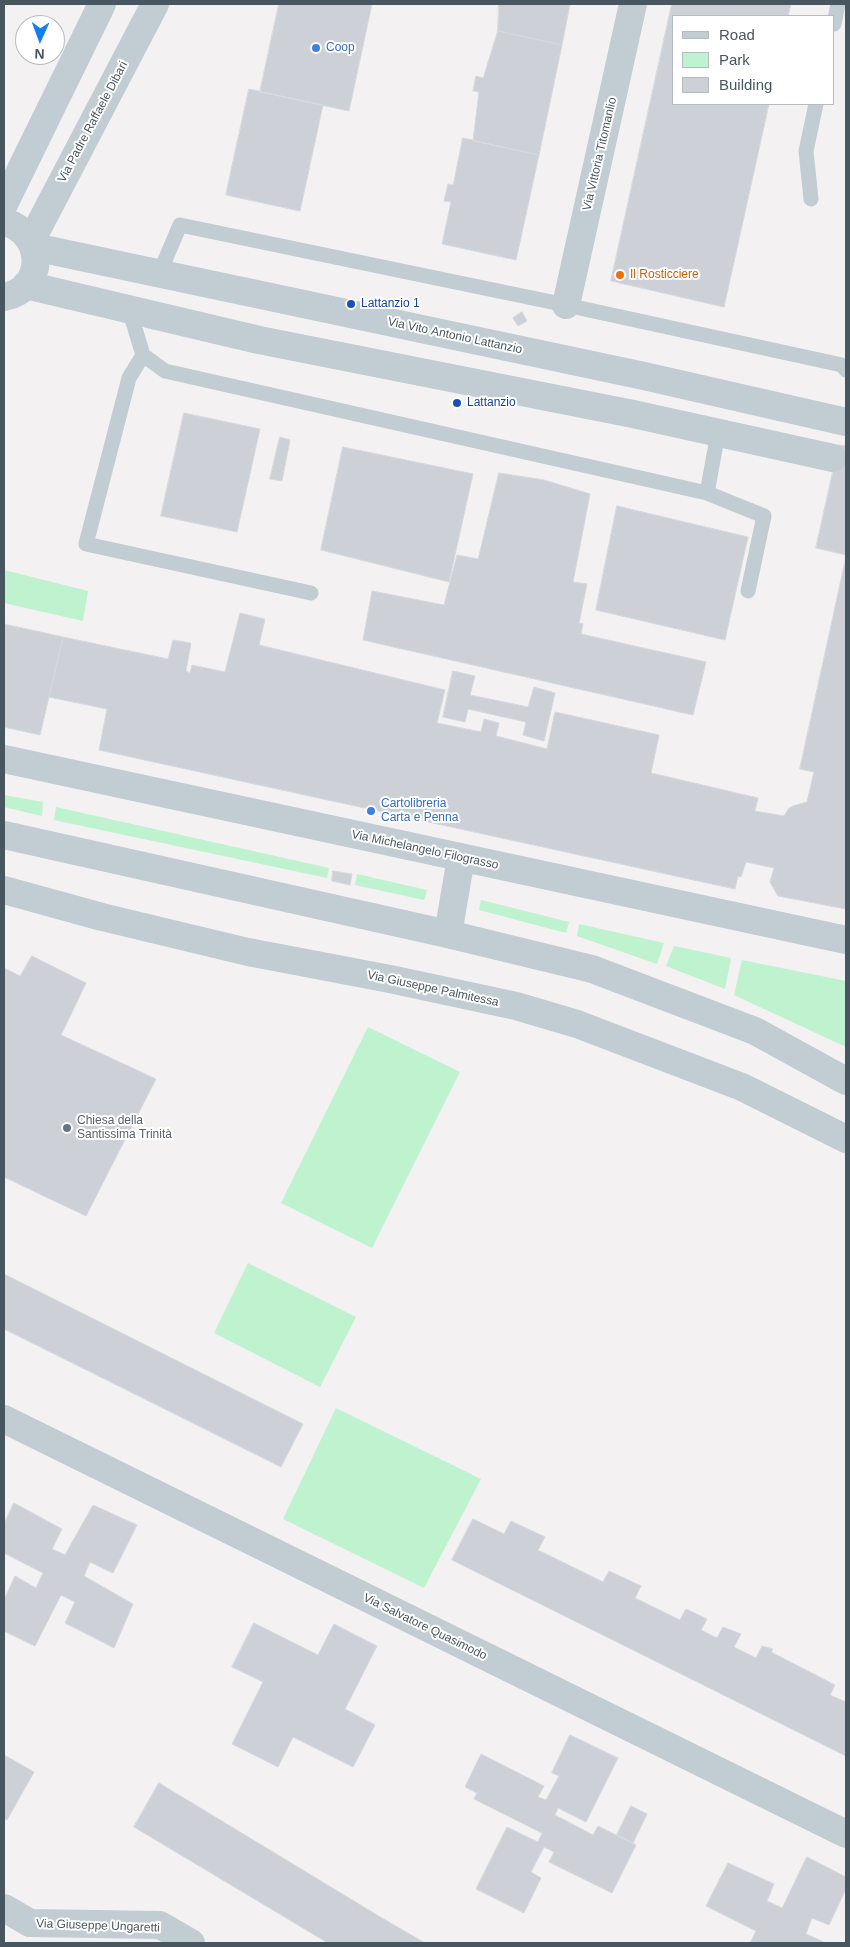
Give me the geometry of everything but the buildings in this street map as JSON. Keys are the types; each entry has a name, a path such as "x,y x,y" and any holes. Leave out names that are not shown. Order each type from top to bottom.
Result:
{"street":[{"path":"4,204 102,4"},
{"name":"Via Padre Raffaele Dibari","path":"32,244 155,4"},
{"name":"Via Vittoria Titomanlio","path":"566,305 634,4"},
{"path":"4,222 16,226 32,244 35,267 32,276 10,295"},
{"name":"Via Vito Antonio Lattanzio","path":"32,244 625,372 846,422"},
{"path":"10,295 129,309 258,340 633,414 833,458"},
{"name":"Via Michelangelo Filograsso","path":"4,760 846,940"},
{"path":"4,835 448,934 592,969 754,1031 846,1081"},
{"path":"448,934 461,858"},
{"name":"Via Giuseppe Palmitessa","path":"4,890 102,917 239,950 516,1006 577,1024 742,1087 846,1139"},
{"name":"Via Salvatore Quasimodo","path":"4,1419 846,1834"},
{"name":"Via Giuseppe Ungaretti","path":"4,1908 30,1923 160,1925 191,1943"}],"lane":[{"path":"835,19 838,4"},
{"path":"811,199 806,151 816,105"},
{"path":"160,272 180,225 566,305 842,365 846,370"},
{"path":"129,309 143,355 165,371 707,493 764,516 748,591"},
{"path":"143,355 129,378 86,544 311,593"},
{"path":"707,493 718,432"}],"green space":[{"path":"4,570 88,591 83,621 4,603"},
{"path":"4,795 43,802 42,816 4,807"},
{"path":"56,807 329,868 327,878 54,820"},
{"path":"357,874 427,890 424,900 355,885"},
{"path":"481,900 569,922 566,933 479,910"},
{"path":"579,924 664,943 657,964 577,936"},
{"path":"674,946 731,958 725,989 666,966"},
{"path":"742,960 846,981 846,1047 734,995"},
{"path":"368,1027 460,1072 372,1248 281,1203"},
{"path":"248,1263 356,1317 320,1387 214,1333"},
{"path":"336,1408 481,1479 424,1588 283,1519"}],"place":[{"name":"Coop","path":"316,48"},
{"name":"Il Rosticciere","path":"620,275"},
{"name":"Lattanzio 1","path":"351,304"},
{"name":"Lattanzio","path":"457,403"},
{"name":"Cartolibreria Carta e Penna","path":"371,811"},
{"name":"Chiesa della Santissima Trinità","path":"67,1128"}]}
